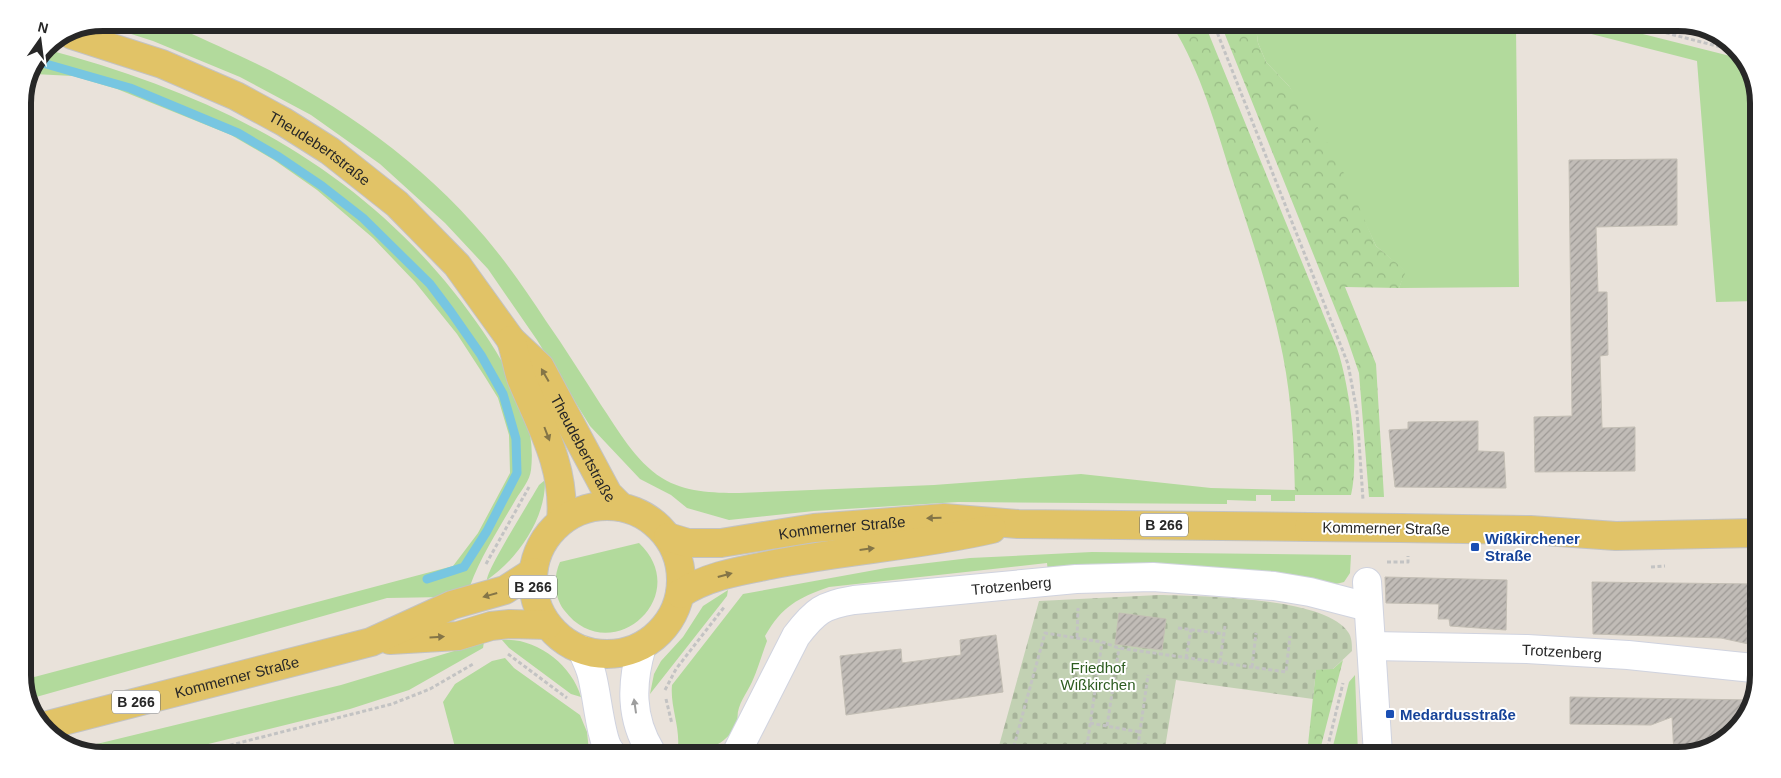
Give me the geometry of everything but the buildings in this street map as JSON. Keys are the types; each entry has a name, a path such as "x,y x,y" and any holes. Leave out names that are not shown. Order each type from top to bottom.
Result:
{"main road":[{"name":"Theudebertstraße","path":"77,36 134,54 210,85 284,122 330,151 375,185 421,226 457,265 511,340 540,367 604,487 621,507"},
{"name":"Theudebertstraße","path":"511,340 521,377 554,453 561,483 561,522"},
{"name":"B 266","path":"594,507 621,507 646,517 668,538 680,564 680,594 668,623 661,632 642,646 613,654 582,650 562,640 547,625 536,605 533,572 542,544 561,522 577,512 594,507"},
{"name":"Kommerner Straße","path":"668,538 688,542 721,543 824,527 944,518 1018,524 1530,530 1616,536 1750,533"},
{"name":"Kommerner Straße","path":"680,594 697,582 736,572 819,555 944,540 1018,524"},
{"name":"Kommerner Straße","path":"51,724 370,642 452,605 506,590 533,572"},
{"name":"Kommerner Straße","path":"370,642 458,636 500,625 547,625"}],"street":[{"name":"Trotzenberg","path":"740,747 796,636 807,622 830,604 854,600 1076,579 1153,577 1218,580 1310,592 1373,584"},
{"path":"1373,584 1372,646 1378,747"},
{"name":"Trotzenberg","path":"1372,646 1407,645 1573,652 1673,659 1750,668"},
{"path":"642,646 637,664 633,702 641,735 648,747"},
{"path":"582,650 591,671 601,719 603,741 607,747"}],"path":[{"path":"1217,31 1348,364 1357,412 1363,505"},
{"path":"1659,31 1724,48"},
{"path":"483,597 479,583 484,568 530,485"},
{"path":"1373,584 1399,562"},
{"path":"1077,637 1078,612"},
{"path":"1220,662 1225,626"},
{"path":"1178,628 1224,634"},
{"path":"1186,658 1191,630"},
{"path":"1252,667 1256,632"},
{"path":"1014,747 1045,633 1102,642 1119,648 1286,672 1290,636"},
{"path":"1087,747 1102,642"},
{"path":"1107,726 1119,648"},
{"path":"223,747 392,704 430,689 476,662"},
{"path":"1138,747 1148,674"},
{"path":"1090,723 1140,732"}],"green space":[{"path":"122,31 183,31 200,38 273,72 306,90 402,156 459,208 485,237 532,299 635,454 652,471 671,483 699,491 739,493 934,485 1081,474 1211,488 1295,490 1295,501 1271,501 1271,495 1256,495 1256,501 1227,500 1227,504 958,502 814,511 729,520 687,508 671,495 640,479 590,426 537,340 488,269 445,223 380,164 311,115 240,77 153,41"},
{"path":"1175,31 1208,31 1337,348 1346,381 1354,442 1351,495 1295,495 1289,391 1273,311 1214,120 1200,81"},
{"path":"1224,31 1256,31 1258,43 1266,62 1289,86 1323,135 1346,177 1376,246 1406,271 1399,288 1345,287 1376,364 1384,497 1369,497 1359,373 1347,338"},
{"path":"1256,31 1516,31 1519,287 1399,288 1405,271 1376,246 1364,220 1289,86 1266,62 1258,43"},
{"path":"1580,31 1631,31 1733,57 1738,63 1746,80 1750,98 1750,301 1716,302 1697,61"},
{"path":"65,55 111,68 174,91 234,117 290,149 344,185 394,227 440,275 482,330 502,362 526,414 532,451 531,470 529,478 485,553 470,586 445,592 445,597 387,598 35,697 31,678 453,566 478,533 510,473 509,435 498,398 457,334 415,282 373,238 317,190 274,160 231,135 117,89 73,76 38,74 42,65 65,65"},
{"path":"545,480 541,509 528,536 509,561 487,580 510,534 539,485"},
{"path":"639,543 654,564 657,584 652,604 640,619 623,630 603,633 583,627 564,610 558,599 556,593 556,574 560,562"},
{"path":"1092,552 1351,555 1350,573 1344,582 1332,585 1048,572 1047,563 829,587 792,604 771,626 765,636 767,641 754,677 738,711 738,722 728,737 710,747 678,747 678,731 672,701 672,685 743,594 886,568 970,558"},
{"path":"728,590 727,596 650,694 654,674 661,661 683,637 703,606"},
{"name":"Friedhof Wißkirchen","path":"1159,595 1230,598 1289,605 1335,620 1348,632 1352,651 1333,669 1316,670 1313,699 1176,680 1165,747 999,747 1039,601"},
{"path":"502,640 515,640 527,643 551,655 570,674 581,697 571,694 509,648"},
{"path":"484,642 483,648 409,690 350,709 196,747 91,745 341,685"},
{"path":"505,658 514,668 580,715 587,732 589,747 455,747 443,702 455,684 492,661"},
{"path":"1343,660 1321,747 1308,747 1316,669 1333,669"},
{"path":"1355,675 1358,747 1333,747 1349,682"}],"waterway":[{"path":"50,65 130,88 238,133 279,157 322,186 363,218 430,284 451,312 481,355 503,394 516,439 517,473 487,531 464,567 427,579"}],"place":[{"name":"Wißkirchener Straße","path":"1475,547"},
{"name":"Medardusstraße","path":"1390,714"}]}
